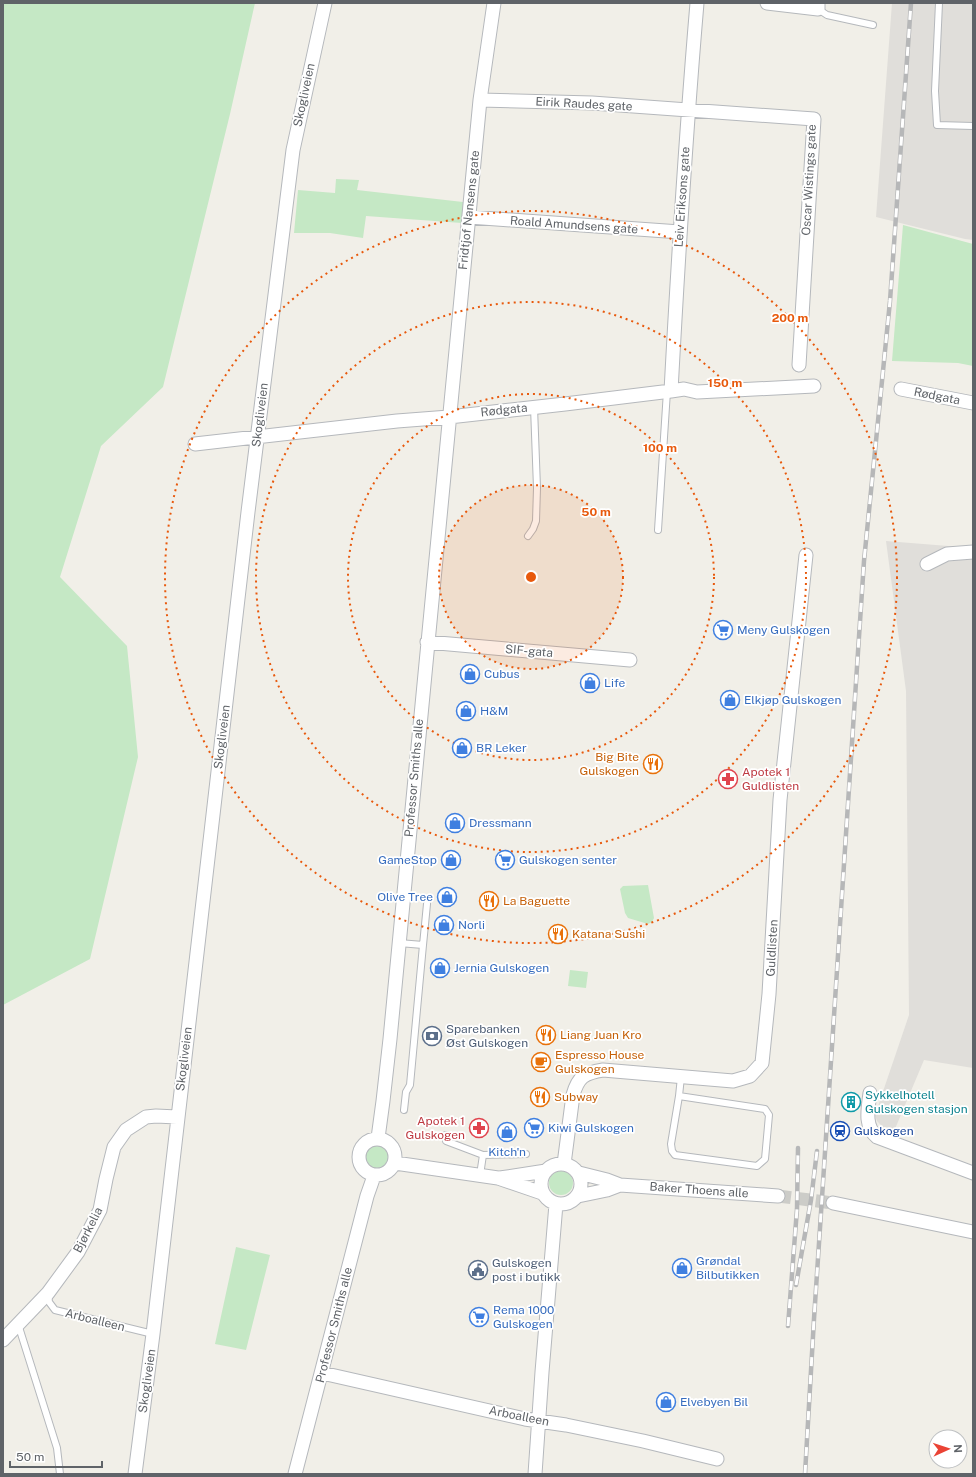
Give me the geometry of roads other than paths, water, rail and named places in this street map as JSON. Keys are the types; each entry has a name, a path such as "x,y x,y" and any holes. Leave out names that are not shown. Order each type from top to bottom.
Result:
{"street":[{"name":"Skogliveien","path":"135,1474 153,1334 257,438 293,150 325,3"},
{"name":"Fridtjof Nansens gate","path":"449,417 480,100 494,3"},
{"name":"Leiv Eriksons gate","path":"669,391 688,110 697,3"},
{"path":"767,3 818,6"},
{"name":"Eirik Raudes gate","path":"480,100 592,103 688,110"},
{"name":"Oscar Wistings gate","path":"688,110 814,119 799,365"},
{"name":"Roald Amundsens gate","path":"468,217 680,232"},
{"name":"Rødgata","path":"195,444 435,417 449,417 669,391 684,390 697,392 814,386"},
{"name":"Rødgata","path":"901,389 973,403"},
{"name":"Professor Smiths alle","path":"378,1138 399,943 449,417"},
{"path":"927,564 947,554 973,552"},
{"name":"Guldlisten","path":"564,1164 575,1086 579,1079 585,1074 602,1070 733,1081 750,1076 762,1063 769,994 780,800 806,554"},
{"name":"SIF-gata","path":"427,642 630,660"},
{"path":"870,1093 868,1123 870,1129 877,1137 973,1173"},
{"name":"Bjørkelia","path":"3,1340 48,1293 78,1252 100,1210 114,1147 126,1130 146,1117 177,1117"},
{"path":"378,1138 388,1143 392,1147 396,1157 395,1163 389,1172 379,1176 374,1176 363,1169 359,1164 358,1158 362,1146 367,1142 378,1138"},
{"path":"395,1163 498,1178 542,1193 550,1201 556,1204 570,1203 578,1196 582,1184 578,1173 570,1166 564,1164 551,1166 546,1171 541,1181 542,1193"},
{"path":"498,1178 546,1171"},
{"name":"Baker Thoens alle","path":"578,1173 607,1180 620,1186"},
{"name":"Professor Smiths alle","path":"295,1474 367,1196 374,1176"},
{"name":"Baker Thoens alle","path":"578,1196 620,1186 778,1196"},
{"path":"832,1203 973,1232"},
{"path":"535,1474 556,1204"},
{"name":"Arboalleen","path":"322,1373 539,1421 643,1441 717,1459"}],"lane":[{"path":"939,3 935,91 937,125 973,126"},
{"path":"818,6 828,15 873,25"},
{"path":"658,530 669,391"},
{"path":"528,536 536,521 537,488 534,407"},
{"path":"404,1110 406,1092 410,1085 427,904"},
{"path":"399,943 422,945"},
{"path":"679,1096 764,1109 769,1115 766,1159 757,1166 675,1155 672,1151 671,1144 681,1077"},
{"path":"446,1135 446,1141 483,1155 526,1154"},
{"path":"480,1175 483,1155"},
{"name":"Arboalleen","path":"48,1293 49,1302 55,1310 153,1334"},
{"path":"18,1324 57,1448 60,1474"}],"tunnel":[{"path":"778,1196 833,1203"}],"railway":[{"path":"805,1474 864,561 890,301 911,3"},
{"path":"788,1326 797,1209 798,1148"},
{"path":"796,1285 811,1200 817,1151"}],"place":[{"name":"Meny Gulskogen","path":"723,630"},
{"name":"Cubus","path":"470,674"},
{"name":"Life","path":"590,683"},
{"name":"Elkjøp Gulskogen","path":"730,700"},
{"name":"H&M","path":"466,711"},
{"name":"BR Leker","path":"462,748"},
{"name":"Big Bite Gulskogen","path":"653,764"},
{"name":"Apotek 1 Guldlisten","path":"728,779"},
{"name":"Dressmann","path":"455,823"},
{"name":"GameStop","path":"451,860"},
{"name":"Gulskogen senter","path":"505,860"},
{"name":"Olive Tree","path":"447,897"},
{"name":"La Baguette","path":"489,901"},
{"name":"Norli","path":"444,925"},
{"name":"Katana Sushi","path":"558,934"},
{"name":"Jernia Gulskogen","path":"440,968"},
{"name":"Liang Juan Kro","path":"546,1035"},
{"name":"Sparebanken Øst Gulskogen","path":"432,1036"},
{"name":"Espresso House Gulskogen","path":"541,1062"},
{"name":"Subway","path":"540,1097"},
{"name":"Sykkelhotell Gulskogen stasjon","path":"851,1102"},
{"name":"Apotek 1 Gulskogen","path":"479,1128"},
{"name":"Kiwi Gulskogen","path":"534,1128"},
{"name":"Gulskogen","path":"840,1131"},
{"name":"Kitch'n","path":"507,1132"},
{"name":"Grøndal Bilbutikken","path":"682,1268"},
{"name":"Gulskogen post i butikk","path":"478,1270"},
{"name":"Rema 1000 Gulskogen","path":"479,1317"},
{"name":"Elvebyen Bil","path":"666,1402"}]}
